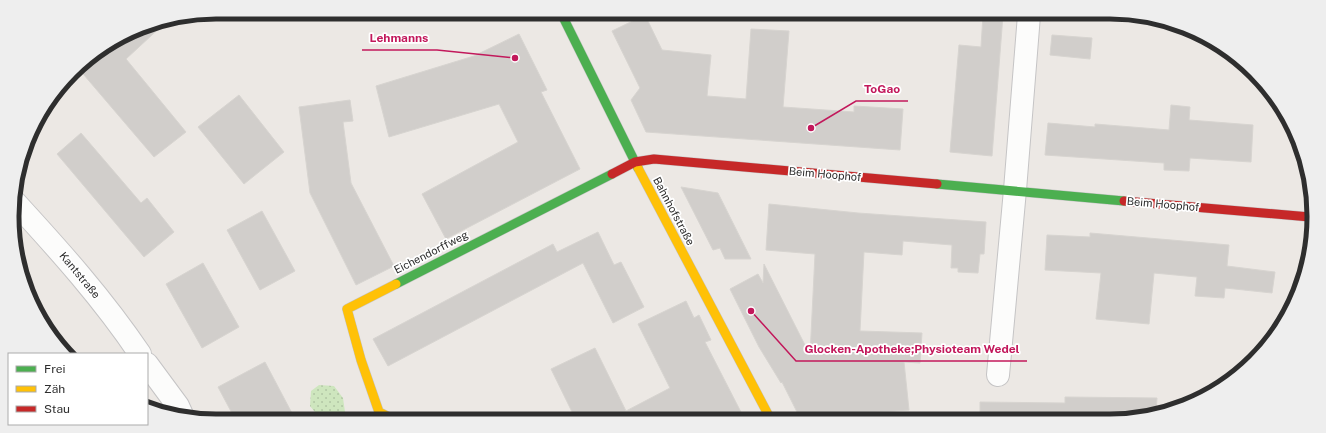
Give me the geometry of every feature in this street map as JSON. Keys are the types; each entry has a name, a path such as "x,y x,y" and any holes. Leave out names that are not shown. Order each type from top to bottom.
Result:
{"street":[{"name":"Bahnhofstraße","path":"564,19 635,162 768,414"},
{"path":"998,375 1029,19"},
{"name":"Beim Hoophof","path":"635,162 654,159 1307,217"},
{"name":"Eichendorffweg","path":"383,414 379,412 361,360 347,309 635,162"},
{"name":"Kantstraße","path":"19,206 77,270 121,325 139,353"},
{"path":"148,365 180,410"}],"green space":[{"path":"319,385 334,386 343,398 345,412 343,414 317,414 310,406 311,391"}],"building":[{"path":"637,19 647,19 662,50 711,55 707,96 746,99 751,29 789,31 783,107 854,112 854,106 903,109 900,150 646,132 631,100 640,88 612,31"},
{"path":"983,19 1003,19 992,156 950,152 959,45 981,47"},
{"path":"160,27 126,59 186,132 154,157 82,72 96,60 118,45 129,39"},
{"path":"519,34 547,90 541,92 580,169 446,239 422,194 518,142 499,104 389,137 376,86 474,56"},
{"path":"1052,35 1092,38 1090,59 1050,55"},
{"path":"239,95 284,152 244,184 198,127"},
{"path":"350,100 353,121 343,122 351,183 394,266 356,285 310,193 299,107"},
{"path":"1171,105 1190,107 1189,120 1253,125 1251,162 1190,158 1189,171 1164,170 1164,163 1045,155 1048,123 1095,127 1095,124 1169,130"},
{"path":"81,133 141,203 147,198 174,232 144,257 57,154"},
{"path":"681,187 718,193 751,259 725,259 720,248 713,250"},
{"path":"769,204 858,213 986,222 984,254 980,254 978,273 958,272 958,268 951,268 952,245 903,241 902,255 864,252 860,331 922,333 920,363 904,362 909,410 851,414 798,414 782,382 781,383 759,347 730,289 758,274 763,283 764,264 810,355 815,254 766,250"},
{"path":"262,211 295,271 260,290 227,230"},
{"path":"598,232 614,265 621,262 644,307 613,323 583,263 388,366 373,339 553,244 557,252"},
{"path":"1090,233 1229,245 1227,266 1275,272 1272,293 1225,288 1224,298 1195,296 1197,277 1154,273 1149,324 1096,319 1101,273 1045,270 1047,235 1090,237"},
{"path":"203,263 239,327 202,348 166,284"},
{"path":"686,301 694,318 699,315 711,340 705,342 742,414 573,414 551,369 595,348 626,411 670,388 638,324"},
{"path":"265,362 292,414 232,414 218,387"},
{"path":"1065,397 1157,398 1156,408 1122,414 980,414 980,402 1065,403"}],"traffic: fast":[{"path":"564,19 638,168"},
{"path":"396,284 612,174"},
{"path":"937,184 1124,201"}],"traffic: slow":[{"path":"638,168 768,414"},
{"path":"383,414 379,412 361,360 347,309 396,284"}],"traffic: jam":[{"path":"612,174 635,162 654,159 937,184"},
{"path":"1124,201 1307,217"}],"place":[{"name":"Lehmanns","path":"515,58"},
{"name":"ToGao","path":"811,128"},
{"name":"Glocken-Apotheke;Physioteam Wedel","path":"751,311"}]}
